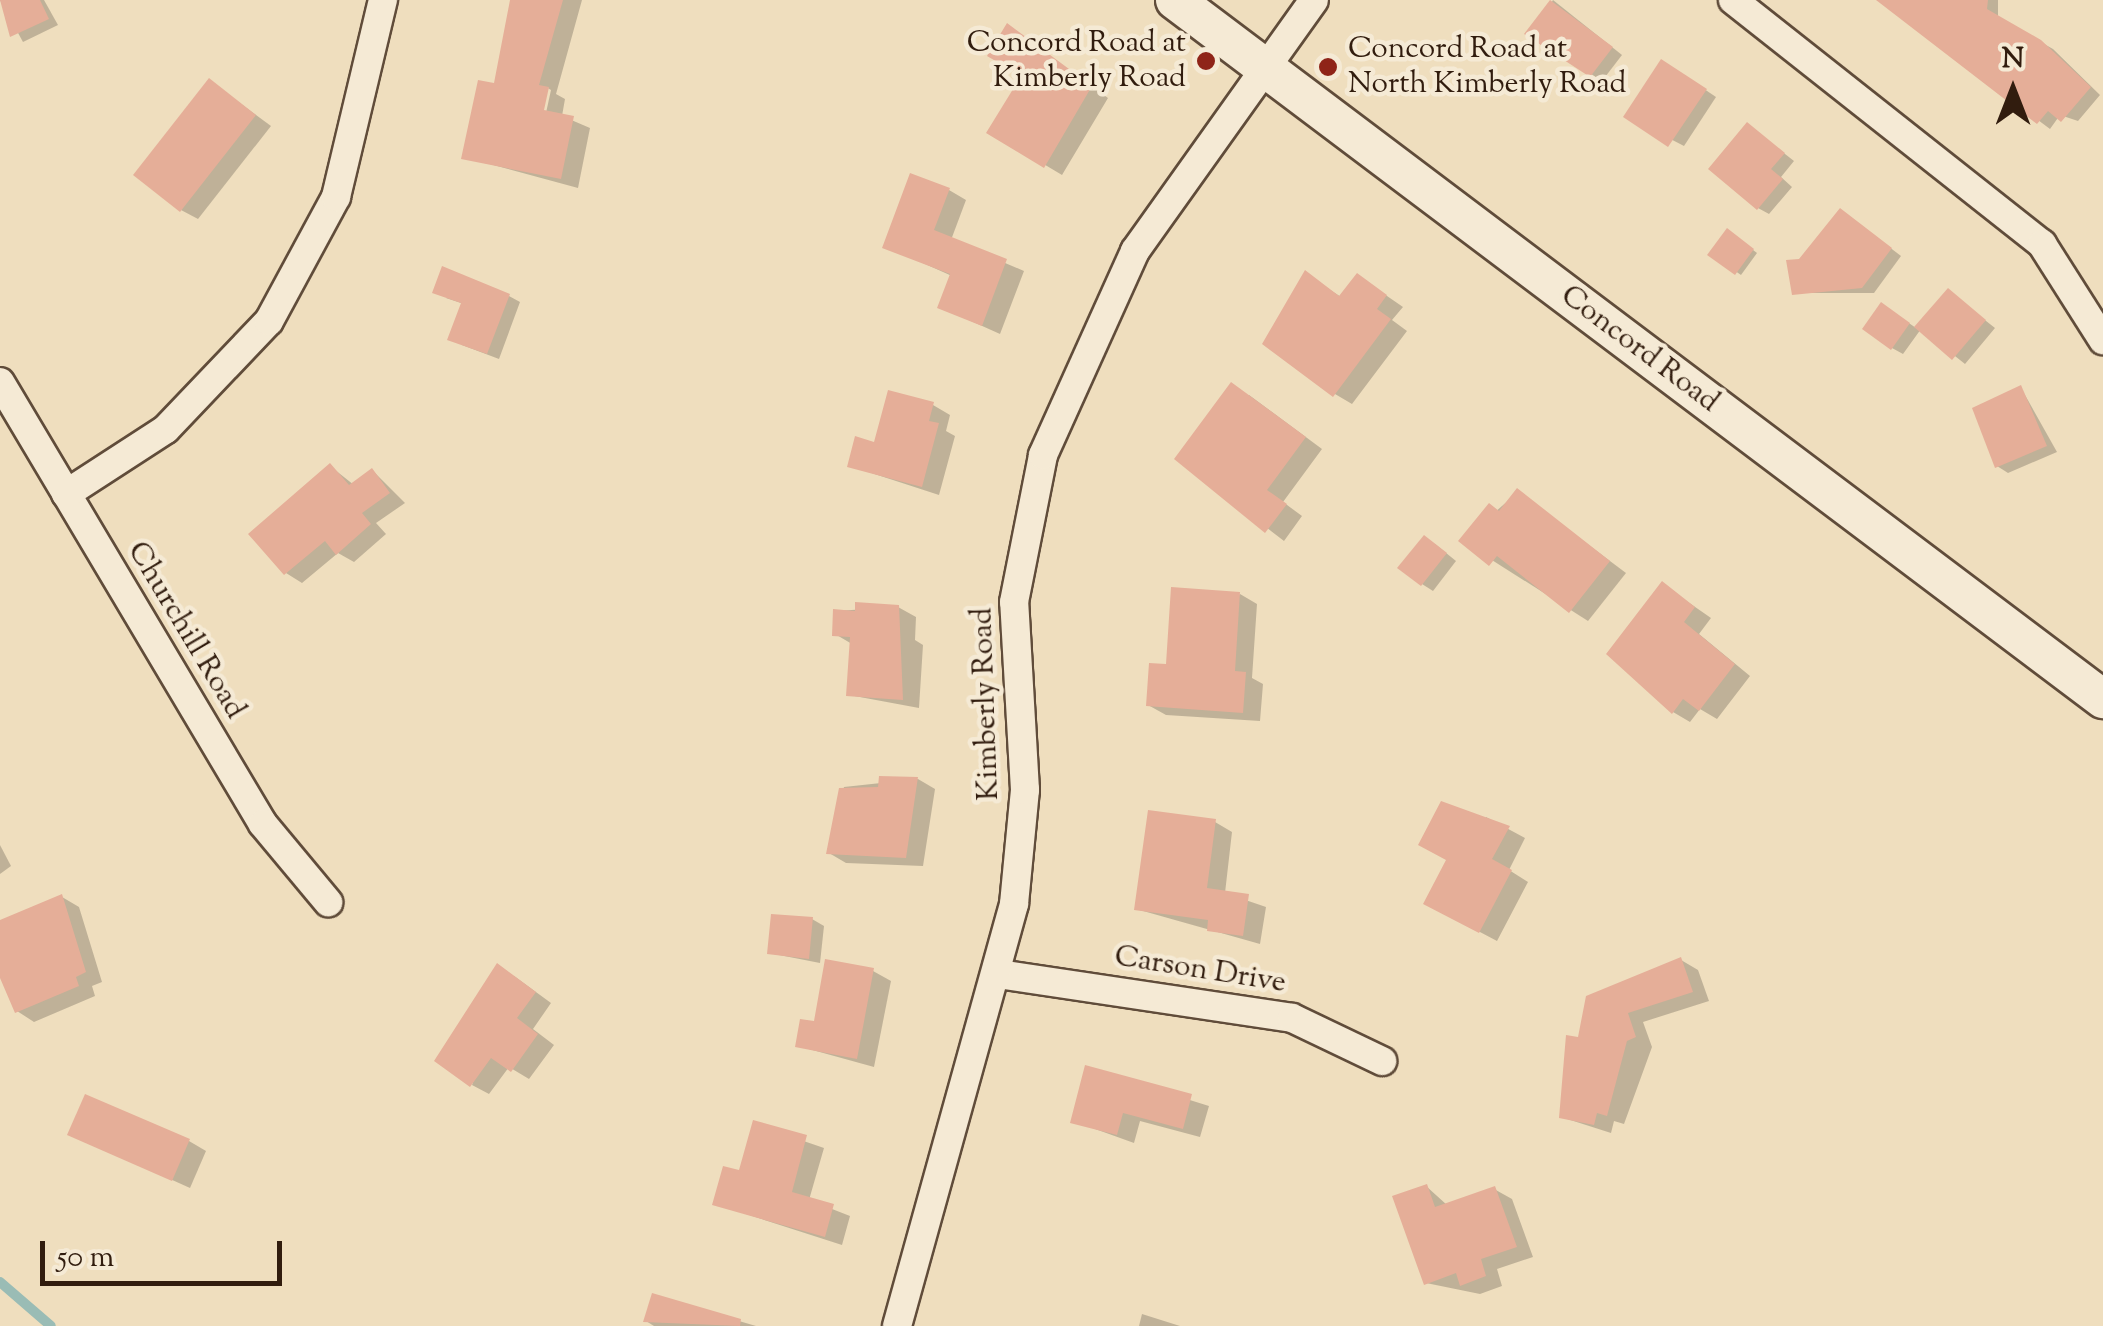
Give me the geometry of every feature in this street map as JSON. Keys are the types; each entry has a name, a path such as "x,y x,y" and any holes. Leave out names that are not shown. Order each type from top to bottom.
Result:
{"main road":[{"name":"Concord Road","path":"1176,0 2103,700"}],"street":[{"path":"66,494 166,429 278,307 336,197 383,0"},
{"name":"Kimberly Road","path":"897,1326 998,974 1024,808 1014,602 1038,473 1136,251 1314,0"},
{"path":"1733,0 2042,244 2103,340"},
{"name":"Churchill Road","path":"0,382 263,824 328,902"},
{"name":"Carson Drive","path":"998,974 1292,1018 1382,1061"}],"building":[{"path":"0,0 40,0 49,19 10,37"},
{"path":"510,0 563,0 539,85 549,87 544,110 574,116 561,179 461,159 478,80 494,83"},
{"path":"1550,0 1613,47 1590,77 1524,34"},
{"path":"1876,0 1988,0 1987,9 2041,40 2091,87 2061,122 2048,111 2037,124"},
{"path":"1007,23 1092,86 1044,168 986,133 1021,76 987,56"},
{"path":"1661,59 1707,89 1668,147 1623,117"},
{"path":"209,78 256,115 180,212 133,175"},
{"path":"1747,122 1785,153 1771,169 1783,179 1757,210 1708,169"},
{"path":"910,173 950,188 934,230 1007,259 982,326 937,308 950,274 882,248"},
{"path":"1840,208 1892,248 1862,288 1792,295 1786,260 1799,259"},
{"path":"1727,228 1754,249 1735,275 1707,255"},
{"path":"442,266 510,294 487,354 447,340 461,303 432,293"},
{"path":"1305,270 1339,296 1357,273 1387,295 1377,309 1391,319 1333,397 1262,344"},
{"path":"1948,288 1986,320 1952,360 1914,327"},
{"path":"1881,302 1910,323 1891,350 1862,329"},
{"path":"1231,382 1306,437 1267,490 1287,504 1265,533 1174,459"},
{"path":"2021,385 2047,446 1995,468 1972,408"},
{"path":"888,390 934,402 929,421 939,423 922,487 847,467 855,436 874,442"},
{"path":"330,463 349,485 372,468 390,493 362,513 371,524 336,555 325,541 284,575 248,534"},
{"path":"1517,488 1610,561 1569,613 1497,556 1489,566 1458,541 1489,503 1499,511"},
{"path":"1424,535 1447,553 1421,586 1397,568"},
{"path":"1662,581 1695,607 1684,622 1735,664 1699,711 1683,699 1672,714 1606,654"},
{"path":"1171,587 1240,592 1235,671 1246,672 1243,713 1146,706 1149,663 1166,664"},
{"path":"855,602 899,605 903,700 846,696 850,637 832,636 833,609 855,611"},
{"path":"879,776 918,777 906,858 826,854 839,788 878,787"},
{"path":"1441,801 1510,826 1492,859 1512,870 1479,933 1423,904 1446,860 1418,845"},
{"path":"1148,810 1216,819 1207,888 1249,894 1243,936 1207,931 1208,920 1134,910"},
{"path":"62,894 86,972 76,977 79,986 15,1013 0,978 0,920"},
{"path":"771,914 813,917 809,959 767,954"},
{"path":"1681,957 1693,992 1628,1013 1636,1037 1627,1041 1607,1116 1597,1113 1594,1125 1559,1118 1566,1035 1578,1037 1586,996"},
{"path":"825,959 874,968 857,1059 795,1047 800,1019 814,1021"},
{"path":"497,963 536,992 517,1018 538,1034 511,1072 491,1058 470,1087 434,1061"},
{"path":"1085,1065 1192,1094 1183,1129 1123,1113 1117,1135 1070,1123"},
{"path":"85,1094 190,1139 172,1181 67,1135"},
{"path":"753,1120 807,1135 792,1192 834,1204 825,1237 712,1205 723,1166 739,1170"},
{"path":"1427,1184 1435,1207 1495,1186 1517,1247 1481,1259 1486,1276 1460,1286 1456,1273 1424,1285 1392,1196"},
{"path":"652,1293 741,1319 740,1326 643,1322"}],"waterway":[{"path":"0,1282 51,1326"}],"place":[{"name":"Concord Road at Kimberly Road","path":"1206,61"},
{"name":"Concord Road at North Kimberly Road","path":"1328,67"}]}
